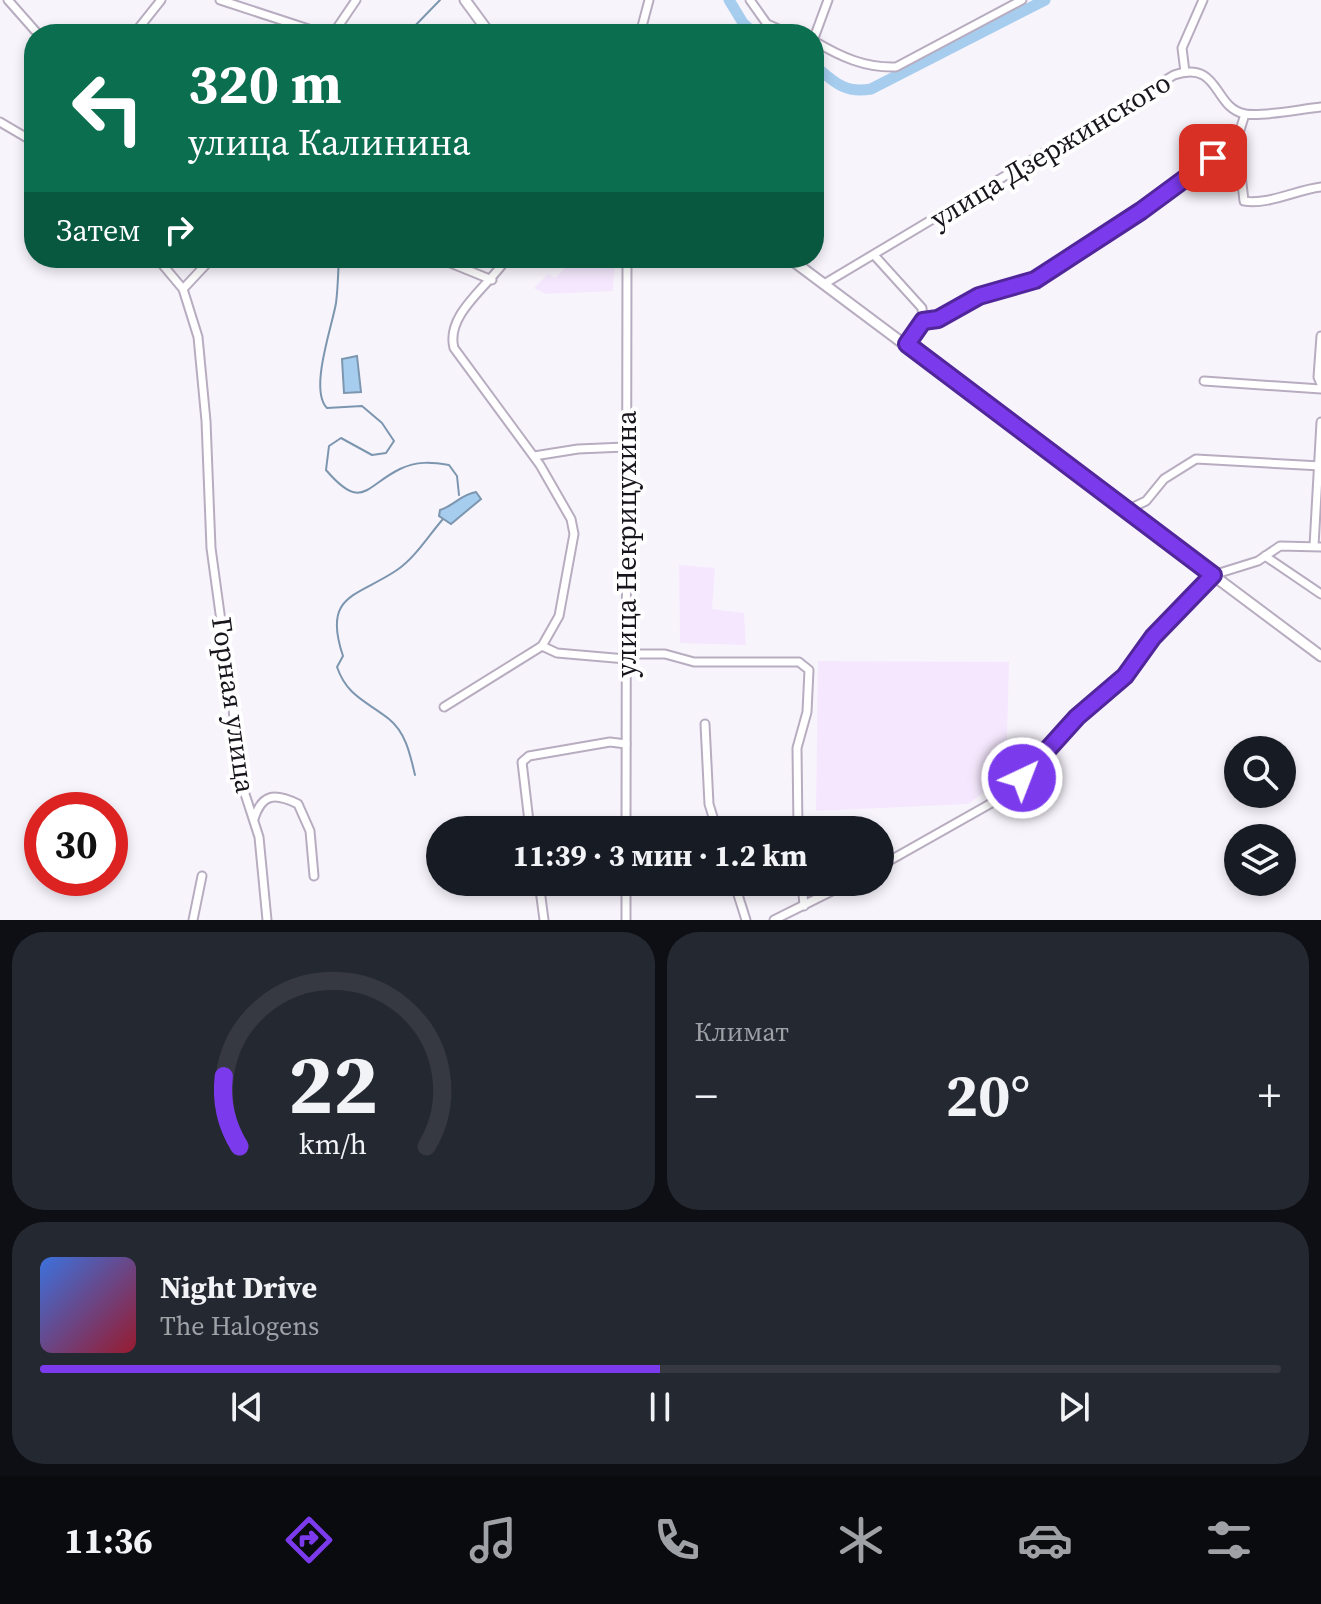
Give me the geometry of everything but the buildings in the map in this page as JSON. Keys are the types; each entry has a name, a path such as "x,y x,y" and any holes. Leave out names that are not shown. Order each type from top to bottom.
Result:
{"main road":[{"path":"465,0 483,24"},
{"path":"802,268 1321,656"}],"street":[{"path":"8,0 29,24"},
{"path":"142,24 161,0"},
{"path":"220,0 293,24"},
{"path":"340,24 356,0"},
{"path":"643,24 649,0"},
{"path":"750,0 767,24"},
{"path":"820,24 828,0"},
{"path":"824,45 875,68 896,67 1022,0"},
{"path":"1185,72 1182,48 1203,0"},
{"name":"улица Дзержинского","path":"824,284 1185,72 1200,73 1214,83 1234,108 1245,114"},
{"path":"1321,107 1245,114 1237,140 1244,201 1254,202 1292,191 1321,187"},
{"path":"0,122 24,136"},
{"path":"923,321 938,319 979,296 1035,280 1237,140"},
{"path":"874,255 922,308 923,321 907,344"},
{"path":"165,268 183,289 203,268"},
{"path":"463,268 492,280"},
{"path":"444,707 542,646 559,616 574,534 571,519 534,456 454,348 451,335 455,321 500,268"},
{"name":"улица Некрицухина","path":"626,816 627,268"},
{"name":"Горная улица","path":"183,289 198,337 206,421 207,489 221,621 220,646 229,680 244,791 259,837 267,920"},
{"path":"1204,381 1321,387 1318,377 1321,336"},
{"path":"894,858 1004,796 1077,717 1125,676 1153,637 1213,575 1265,556 1280,546 1317,546 1321,422"},
{"path":"534,456 578,449 625,447"},
{"path":"1127,510 1146,501 1164,479 1196,459 1320,466"},
{"path":"1265,556 1321,594"},
{"path":"542,646 557,653 665,654 694,662 799,662 809,670 807,712 797,748 798,816"},
{"path":"705,724 709,804 713,816"},
{"path":"528,816 522,762 529,756 610,742 626,744"},
{"path":"253,821 259,802 269,796 280,795 298,804 310,831 314,876"},
{"path":"193,920 202,876"},
{"path":"541,896 544,920"},
{"path":"626,896 626,920"},
{"path":"738,896 746,920"},
{"path":"803,896 804,906"},
{"path":"774,920 786,917 823,896"}],"shaded area":[{"path":"565,268 614,268 613,291 546,294 534,288 548,274 555,278"},
{"path":"679,565 715,568 712,609 744,613 746,645 680,643"},
{"path":"818,661 1009,662 1006,776 968,804 816,811"}],"water":[{"path":"357,356 361,392 344,393 342,359"},
{"path":"476,492 481,499 451,524 439,516 440,510"}],"waterway":[{"path":"417,24 440,0"},
{"path":"729,0 744,24"},
{"path":"824,73 846,88 871,89 1045,0"},
{"path":"338,268 336,303 321,373 322,399 327,408 362,406 382,423 394,441 386,453 372,455 341,438 329,446 326,470 338,483 356,493 412,465 449,465 457,476 459,495"},
{"path":"415,775 400,731 352,691 341,677 337,667 343,656 337,620 347,600 404,565 443,519"}],"route":[{"path":"1022,778 1077,717 1125,676 1153,637 1206,586 1213,575 907,344 923,321 938,319 979,296 1035,280 1141,211 1213,158"}]}
